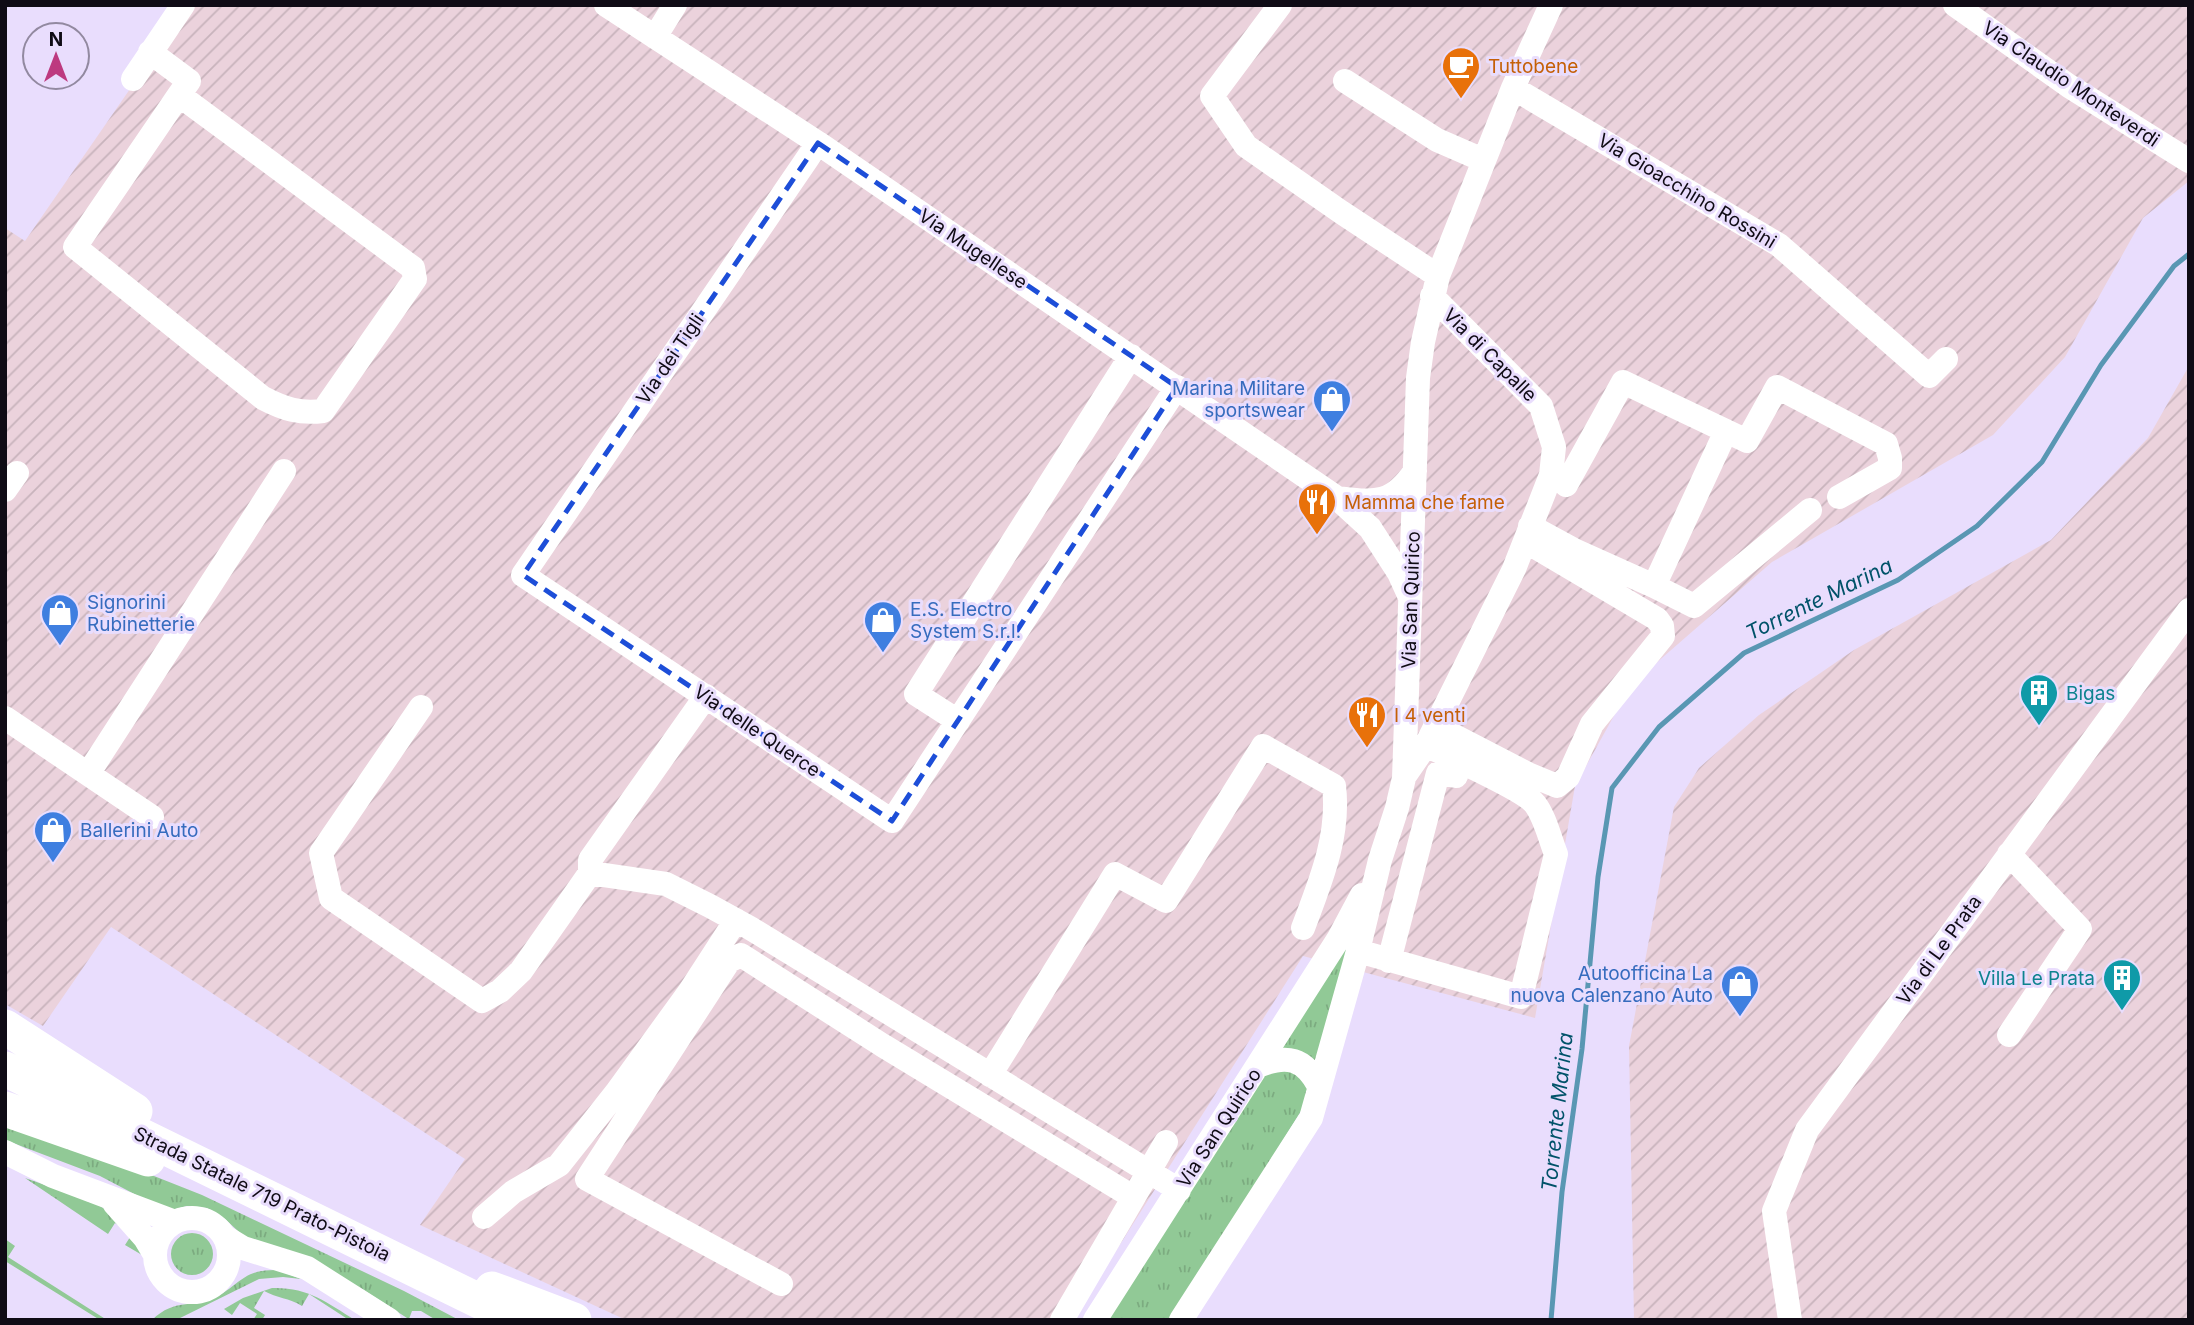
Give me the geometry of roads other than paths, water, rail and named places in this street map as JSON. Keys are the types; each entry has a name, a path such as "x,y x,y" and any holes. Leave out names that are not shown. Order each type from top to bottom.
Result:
{"highway":[{"path":"5,1027 265,1195"},
{"name":"Strada Statale 719 Prato-Pistoia","path":"5,1069 518,1320"},
{"path":"5,1109 121,1151 265,1195"},
{"path":"367,1246 475,1320"},
{"path":"367,1246 574,1320"}],"street":[{"path":"133,79 183,5"},
{"name":"Via Mugellese","path":"606,5 818,143 1337,498 1370,528 1399,573 1411,598"},
{"path":"655,37 675,5"},
{"name":"Via di Capalle","path":"1280,5 1212,96 1246,146 1340,212 1435,286 1472,338 1541,406 1554,447 1551,475 1514,569 1431,735 1404,778"},
{"path":"1435,286 1483,160 1551,5"},
{"name":"Via Claudio Monteverdi","path":"1955,5 2069,86 2189,161"},
{"path":"149,52 189,81 75,247 263,398 281,408 303,414 323,411 415,279 413,268 180,96"},
{"path":"1345,81 1437,140 1483,160"},
{"name":"Via Gioacchino Rossini","path":"1513,88 1779,245 1929,376 1946,359"},
{"name":"Via dei Tigli","path":"523,575 818,143"},
{"name":"Via San Quirico","path":"1181,1320 1311,1118 1359,951 1380,860 1404,778 1418,378 1435,286"},
{"path":"958,722 916,694 1131,356"},
{"path":"1566,485 1623,382 1747,441 1777,387 1886,444 1890,468 1839,498"},
{"name":"Via delle Querce","path":"523,575 892,821 1177,387"},
{"path":"1654,586 1726,431"},
{"path":"88,774 285,471"},
{"path":"1375,502 1402,489 1415,471"},
{"name":"Via Mugellese","path":"1337,498 1375,502 1413,520"},
{"path":"1527,533 1576,551 1694,606 1810,510"},
{"path":"1370,528 1398,529 1413,520"},
{"path":"1431,735 1557,786 1568,777 1592,724 1663,636 1662,626 1657,619 1527,533"},
{"name":"Via di Le Prata","path":"1790,1320 1774,1211 1807,1130 2189,610"},
{"path":"421,707 321,853 331,898 482,1001 500,991 521,971 590,873 590,860 706,696"},
{"path":"5,718 152,817"},
{"path":"1359,951 1521,996 1556,855 1535,804 1519,792 1460,762 1431,735"},
{"path":"990,1075 1115,874 1166,901 1263,746 1334,786 1337,808 1332,844 1303,929"},
{"path":"1389,961 1438,774 1456,776 1460,762"},
{"path":"2009,855 2080,929 2009,1035"},
{"name":"Via San Quirico","path":"1095,1320 1339,939 1380,860"},
{"path":"590,873 666,884 736,920 1179,1190"},
{"path":"484,1217 513,1192 559,1165 645,1052 736,920"},
{"path":"781,1284 587,1179 729,961 741,955 882,1045 1133,1198"},
{"path":"1258,1066 1273,1060 1287,1059 1311,1071 1319,1086"},
{"path":"1062,1320 1166,1142"},
{"path":"5,1152 111,1200 175,1222 197,1218 208,1221 225,1237 243,1248 307,1268 389,1320"},
{"path":"5,1164 53,1176"},
{"path":"111,1200 145,1238 154,1253 160,1275 177,1289 200,1291 219,1280 229,1259 225,1237"},
{"path":"154,1253 161,1234 175,1222"},
{"path":"219,1280 251,1268 281,1262"}],"waterway":[{"name":"Torrente Marina","path":"1551,1320 1562,1192 1582,1049 1598,877 1612,788 1659,727 1744,653 1898,580 1977,526 2042,462 2101,365 2174,266 2189,254"}],"place":[{"name":"Tuttobene","path":"1461,100"},
{"name":"Marina Militare sportswear","path":"1332,433"},
{"name":"Mamma che fame","path":"1317,536"},
{"name":"Signorini Rubinetterie","path":"60,647"},
{"name":"E.S. Electro System S.r.l.","path":"883,654"},
{"name":"Bigas","path":"2039,727"},
{"name":"I 4 venti","path":"1367,749"},
{"name":"Ballerini Auto","path":"53,864"},
{"name":"Villa Le Prata","path":"2122,1012"},
{"name":"Autoofficina La nuova Calenzano Auto","path":"1740,1018"}]}
